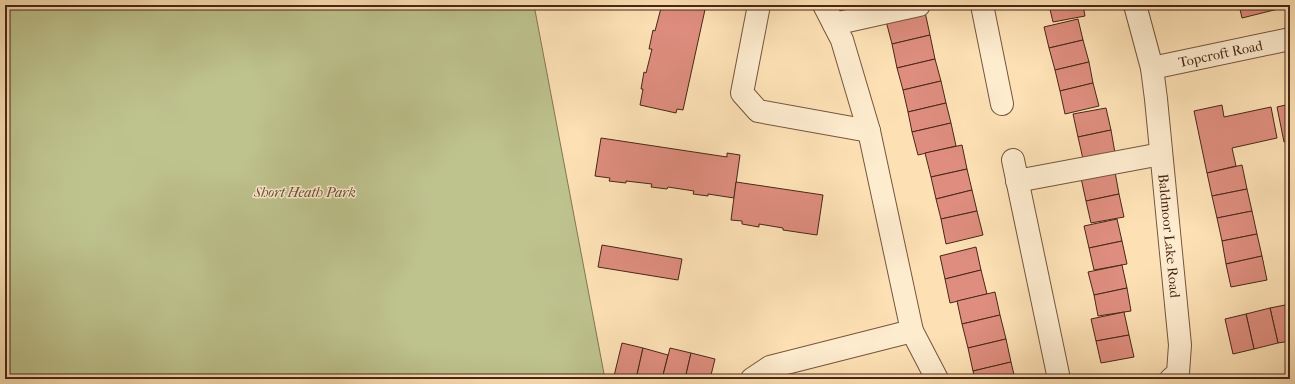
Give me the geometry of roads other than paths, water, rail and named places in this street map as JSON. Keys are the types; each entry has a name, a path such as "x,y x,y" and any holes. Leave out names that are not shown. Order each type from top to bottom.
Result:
{"street":[{"path":"759,5 742,93 758,111 869,131"},
{"path":"824,5 842,40 869,131 912,331 937,379"},
{"path":"834,24 919,5"},
{"path":"982,5 1002,104"},
{"path":"1135,5 1152,68"},
{"name":"Topcroft Road","path":"1152,68 1290,39"},
{"name":"Baldmoor Lake Road","path":"1152,68 1180,345 1180,377"},
{"path":"1017,181 1161,154"},
{"path":"1013,160 1059,379"},
{"path":"752,379 770,367 912,331"}],"park label":[{"name":"Short Heath Park","path":"305,192"}]}
